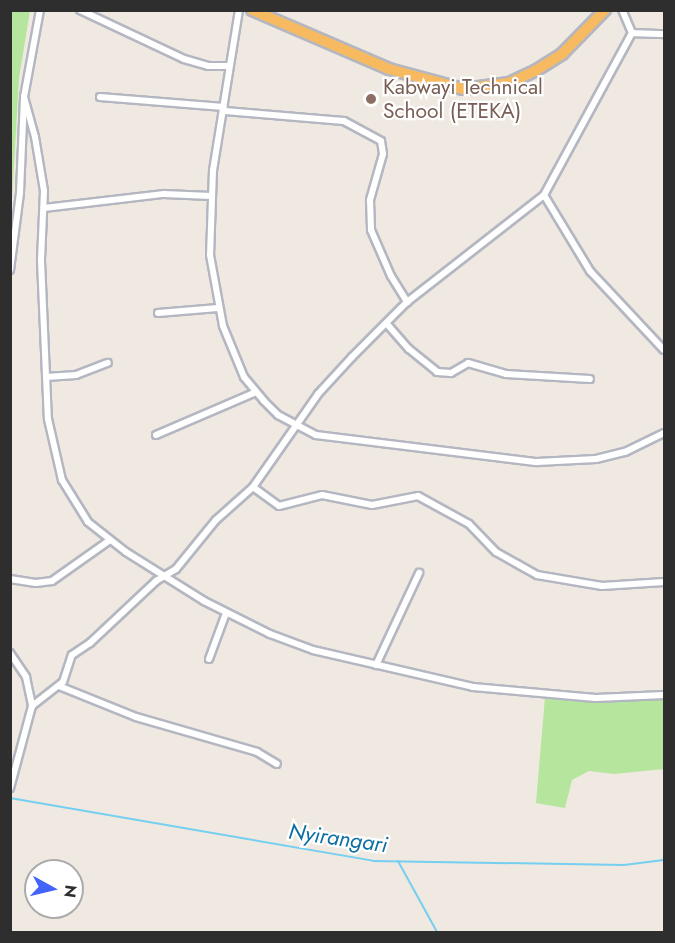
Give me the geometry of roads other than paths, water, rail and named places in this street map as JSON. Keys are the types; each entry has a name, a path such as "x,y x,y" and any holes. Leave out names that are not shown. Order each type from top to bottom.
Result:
{"highway":[{"path":"252,10 411,77 449,88 477,89 509,83 550,62 605,10"}],"street":[{"path":"10,270 20,193 24,97 40,10"},
{"path":"80,10 184,60 208,66 229,66"},
{"path":"240,10 229,66 225,109 211,196 210,255 218,308 237,362 256,392 295,426 336,439 553,463 625,452 664,433"},
{"path":"622,10 632,33"},
{"path":"632,33 664,34"},
{"path":"32,706 59,686 72,655 90,643 182,562 216,520 253,487 318,394 407,302 544,195 632,33"},
{"path":"24,97 40,161 44,208 41,261 48,419 62,480 79,513 110,540 163,577 226,613 313,650 473,687 596,698 664,695"},
{"path":"100,97 158,99 225,109 344,121 381,141 383,154 370,200 371,230 394,283 407,302"},
{"path":"44,208 164,194 211,196"},
{"path":"544,195 590,271 664,350"},
{"path":"158,313 218,308"},
{"path":"387,324 421,361 437,372 451,373 468,363 506,374 590,380"},
{"path":"46,377 76,375 108,363"},
{"path":"156,435 256,392"},
{"path":"253,487 279,506 322,495 372,505 418,496 469,524 496,552 537,575 602,586 664,582"},
{"path":"10,579 36,584 52,581 110,540"},
{"path":"376,665 419,573"},
{"path":"209,659 226,613"},
{"path":"10,653 26,677 32,706 10,788"},
{"path":"59,686 136,717 257,752 277,764"}],"waterway":[{"name":"Nyirangari","path":"10,798 373,861 624,865 664,860"},
{"path":"398,861 437,932"}],"place":[{"name":"Kabwayi Technical School (ETEKA)","path":"371,99"}]}
